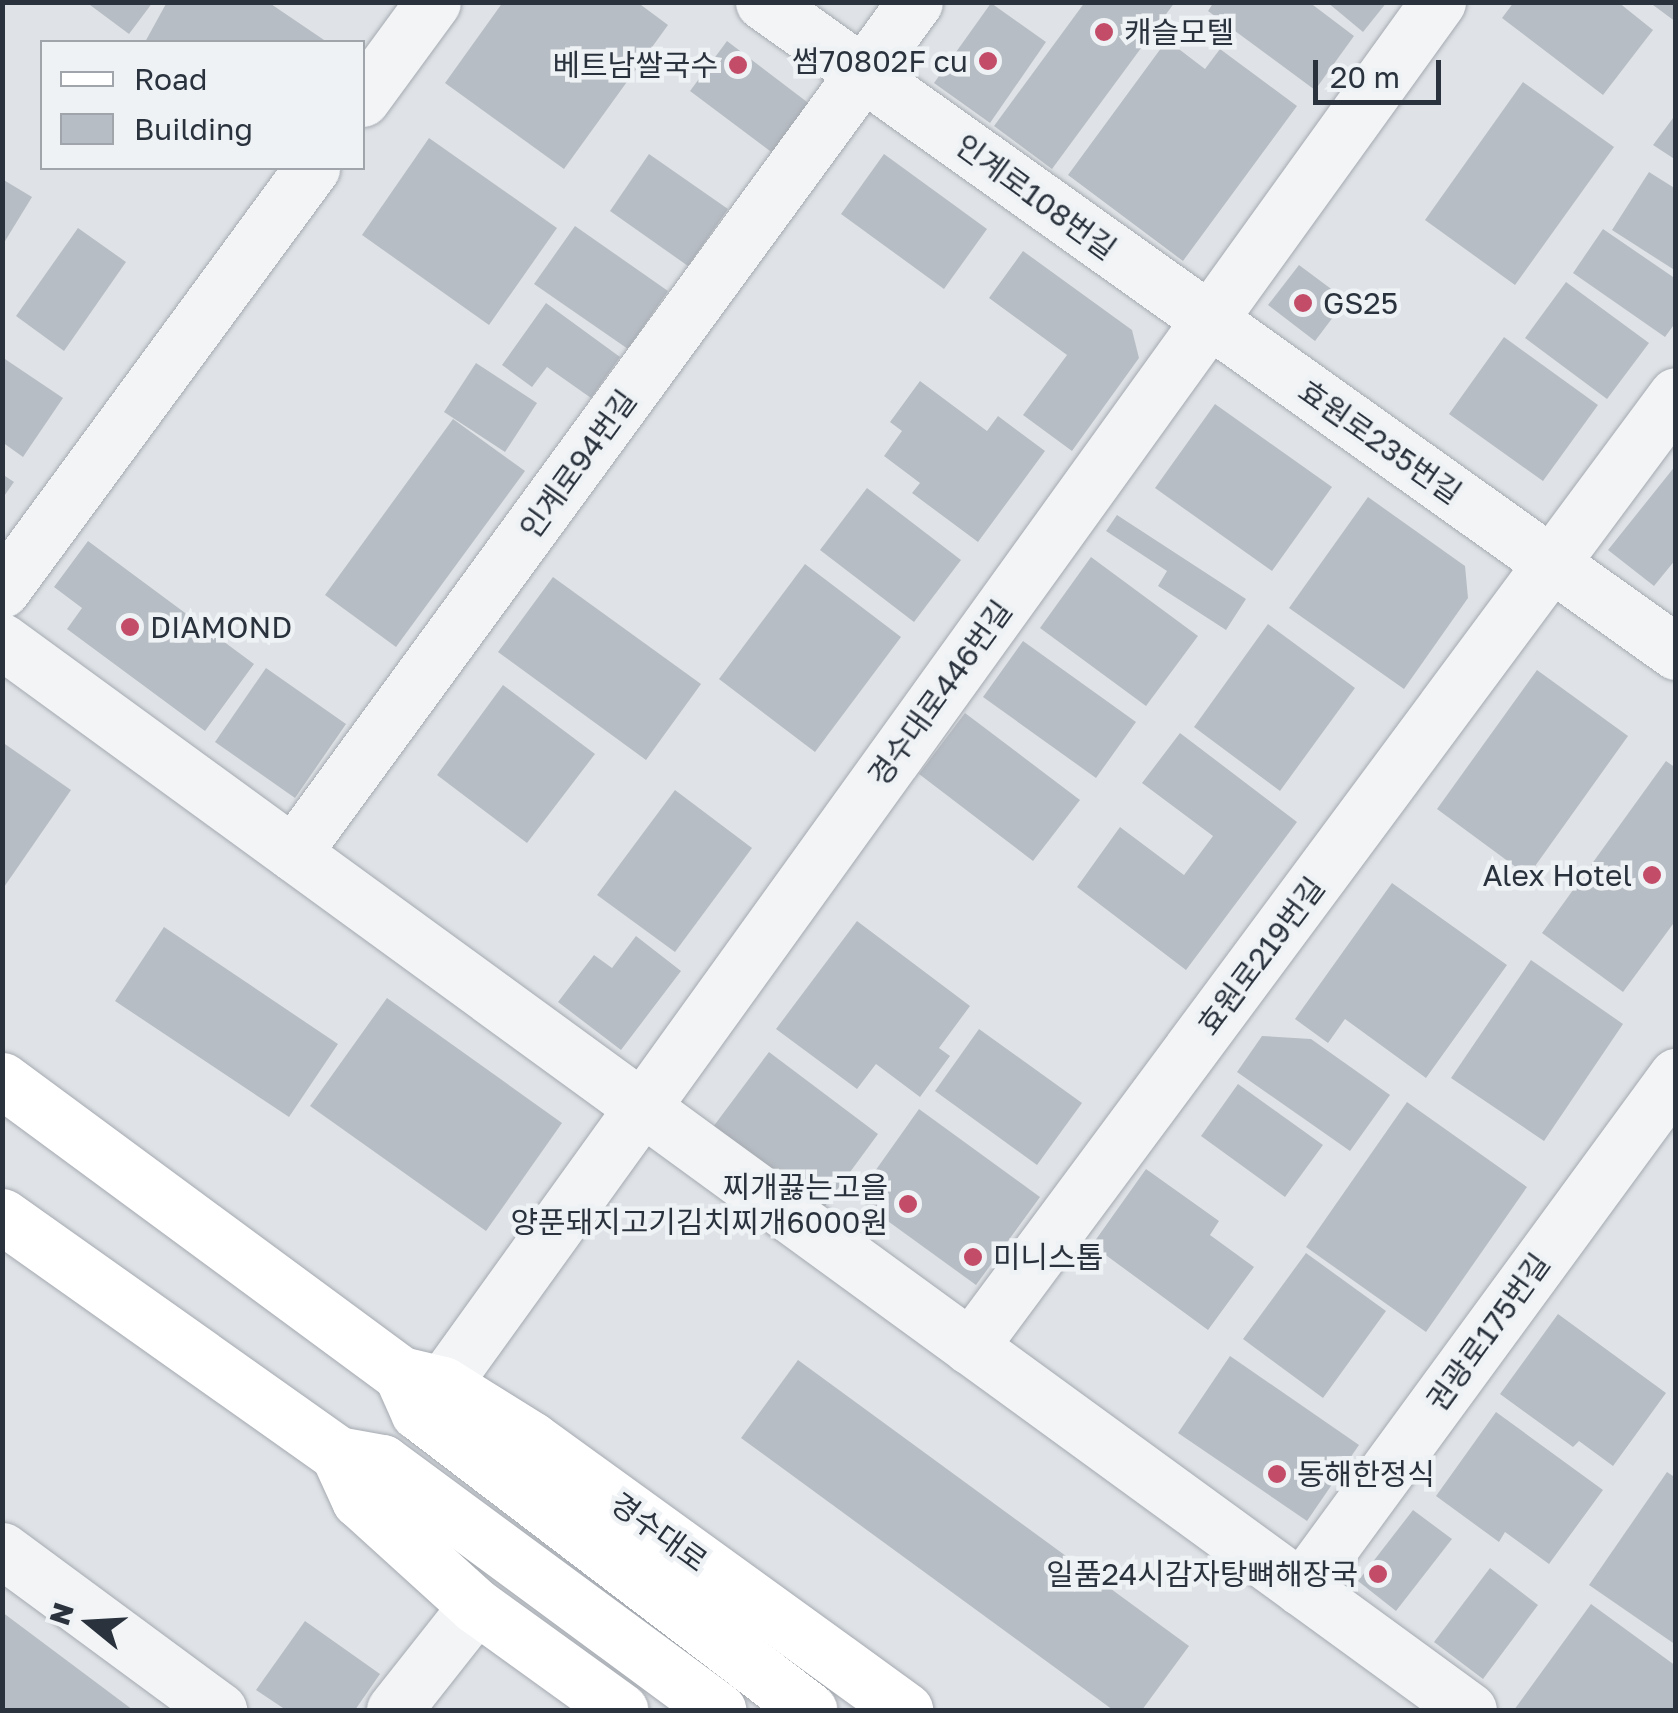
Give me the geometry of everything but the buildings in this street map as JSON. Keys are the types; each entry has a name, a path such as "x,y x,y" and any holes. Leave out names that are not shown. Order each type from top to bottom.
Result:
{"main road":[{"name":"경수대로","path":"2,1080 422,1380 531,1440 905,1710"},
{"path":"2,1216 338,1454 382,1462 718,1710"},
{"name":"경수대로","path":"422,1380 418,1412 810,1710"},
{"path":"338,1454 359,1500 476,1606 620,1710"}],"street":[{"path":"365,95 434,2"},
{"name":"인계로108번길","path":"762,2 1209,320"},
{"path":"863,74 915,2"},
{"name":"경수대로446번길","path":"422,1380 642,1108 1438,2"},
{"name":"인계로94번길","path":"293,853 863,74"},
{"path":"2,590 311,170"},
{"name":"효원로235번길","path":"1209,320 1676,652"},
{"path":"1551,564 1676,396"},
{"name":"효원로219번길","path":"970,1347 1551,564"},
{"path":"2,641 1469,1710"},
{"name":"권광로175번길","path":"1300,1588 1676,1076"},
{"path":"2,1550 219,1710"},
{"path":"394,1710 476,1606"}],"place":[{"name":"캐슬모텔","path":"1104,32"},
{"name":"썸70802F cu","path":"988,61"},
{"name":"베트남쌀국수","path":"738,65"},
{"name":"GS25","path":"1303,303"},
{"name":"DIAMOND","path":"130,627"},
{"name":"Alex Hotel","path":"1652,875"},
{"name":"찌개끓는고을 양푼돼지고기김치찌개6000원","path":"908,1204"},
{"name":"미니스톱","path":"973,1257"},
{"name":"동해한정식","path":"1277,1474"},
{"name":"일품24시감자탕뼈해장국","path":"1378,1574"}]}
